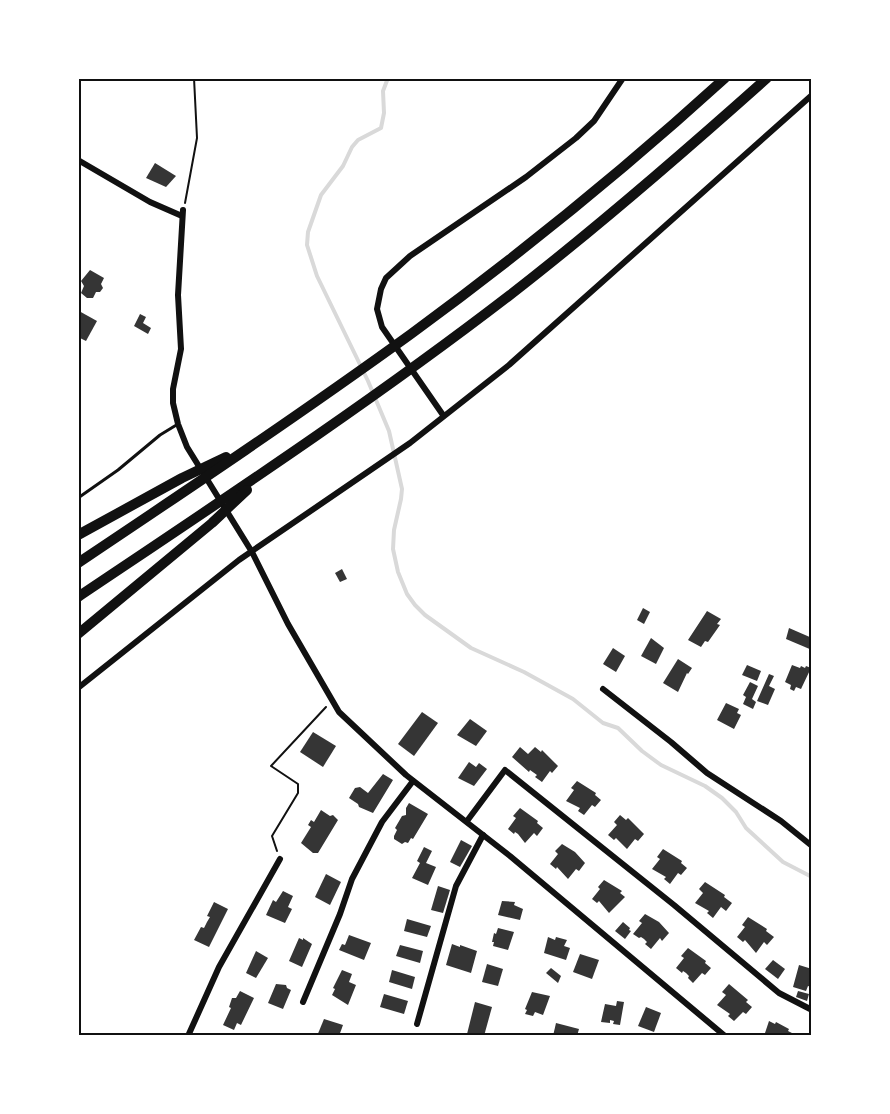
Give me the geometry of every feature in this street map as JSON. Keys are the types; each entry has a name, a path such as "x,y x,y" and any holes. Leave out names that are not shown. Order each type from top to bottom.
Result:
{"highway":[{"path":"78,563 256,443 412,333 560,219 725,78"},
{"path":"78,597 269,469 428,356 561,255 681,155 767,78"},
{"path":"78,535 182,478 256,443"},
{"path":"78,634 212,523 269,469"}],"street":[{"path":"443,416 382,327 377,309 381,289 387,278 410,256 526,177 576,138 594,121 623,78"},
{"path":"78,688 239,560 380,464 509,365 812,95"},
{"path":"78,160 150,202 182,213 183,230 178,295 181,349 173,389 173,403 178,424 187,447 252,552 288,624 339,712 413,780 467,821 725,1036"},
{"path":"603,689 707,773 781,821 812,846"},
{"path":"467,821 505,770 674,905 778,993 812,1010"},
{"path":"303,1002 352,879 382,822 413,780"},
{"path":"417,1024 456,886 483,835"},
{"path":"188,1036 219,967 280,860"}],"lane":[{"path":"78,498 118,470 160,435 178,424"}],"path":[{"path":"182,213 197,138 194,78"},
{"path":"280,860 272,836 298,793 298,784 271,766 332,700"}],"building":[{"path":"155,163 176,176 166,187 146,178"},
{"path":"90,270 104,278 101,284 103,288 100,292 96,292 93,298 87,298 81,293 84,286 81,281"},
{"path":"79,311 97,321 86,341 78,337"},
{"path":"140,314 146,317 143,323 151,328 148,334 134,326"},
{"path":"342,569 347,579 340,582 335,573"},
{"path":"643,608 650,612 644,624 637,620"},
{"path":"707,611 721,619 717,624 720,625 708,642 705,641 701,647 688,640"},
{"path":"789,628 812,638 812,650 786,639"},
{"path":"651,638 664,648 656,664 641,656"},
{"path":"613,648 625,656 616,672 603,664"},
{"path":"678,659 692,668 678,692 663,683"},
{"path":"747,665 761,671 757,681 742,675"},
{"path":"792,665 811,668 801,689 796,687 794,691 790,689 791,685 785,682"},
{"path":"769,674 774,676 769,686 775,689 768,705 757,701"},
{"path":"750,682 758,686 752,699 756,702 753,709 743,704 746,697 743,695"},
{"path":"726,703 739,709 737,713 741,715 734,729 717,720"},
{"path":"422,712 438,723 414,756 398,744"},
{"path":"470,719 487,731 476,746 457,735"},
{"path":"313,732 336,746 323,767 300,752"},
{"path":"520,747 528,754 535,747 541,752 542,750 558,766 552,773 550,771 542,782 535,777 537,775 530,770 529,772 512,757"},
{"path":"469,762 476,767 479,763 487,769 474,786 458,778"},
{"path":"383,774 393,780 373,813 359,807 349,798 355,788 360,787 368,793"},
{"path":"577,781 596,793 595,795 601,800 595,807 592,805 584,815 578,811 580,808 566,801 574,790 571,788"},
{"path":"409,803 428,814 413,839 402,844 394,839 397,830 395,828 402,816 406,815"},
{"path":"520,808 538,821 537,823 543,828 537,836 534,833 525,843 518,834 508,829 516,818 513,816"},
{"path":"321,810 338,820 318,853 313,853 301,843 311,827 308,825 311,820 314,822"},
{"path":"620,815 626,820 628,818 644,834 638,841 635,839 627,849 616,838 614,840 608,835 617,825 614,822"},
{"path":"461,840 472,846 460,867 450,862"},
{"path":"562,844 575,852 585,863 568,879 557,867 556,869 550,864 558,854 555,851"},
{"path":"424,847 432,851 426,863 436,867 428,885 412,878 420,863 417,861"},
{"path":"663,849 682,861 681,863 687,868 681,875 678,873 670,884 664,879 666,877 652,869 660,859 657,857"},
{"path":"326,874 341,882 330,905 315,897"},
{"path":"604,880 622,891 620,893 625,897 609,913 599,901 597,903 592,899"},
{"path":"705,882 725,895 724,897 732,903 726,911 721,907 713,918 707,913 709,911 695,903 703,893 699,889"},
{"path":"438,886 450,890 443,913 431,910"},
{"path":"283,891 293,896 288,907 292,909 285,923 266,915 273,900 276,902"},
{"path":"502,901 515,902 514,905 523,909 520,920 498,915"},
{"path":"214,902 228,909 209,947 194,940 210,917 207,916"},
{"path":"645,914 659,922 669,933 662,941 660,938 651,949 645,944 647,942 644,939 633,934 642,923 639,921"},
{"path":"748,917 767,929 766,931 774,937 767,945 764,942 756,953 745,940 743,942 737,937 745,927 742,925"},
{"path":"407,919 431,926 427,937 404,931"},
{"path":"623,922 631,931 625,939 615,931"},
{"path":"498,928 514,932 508,950 493,946 494,933 496,934"},
{"path":"349,935 371,943 364,960 339,950 342,944 345,945"},
{"path":"548,937 555,940 556,937 567,940 564,946 570,948 566,960 544,953"},
{"path":"299,938 312,944 302,967 289,961"},
{"path":"452,944 477,951 471,973 446,965"},
{"path":"400,945 423,951 420,963 396,956"},
{"path":"688,948 706,961 705,963 711,968 705,975 702,973 693,983 686,973 676,968 684,958 681,956"},
{"path":"256,951 268,958 256,978 246,973"},
{"path":"580,954 599,960 592,979 573,972"},
{"path":"773,960 785,969 778,979 765,969"},
{"path":"487,964 503,969 498,986 482,982"},
{"path":"799,965 812,969 811,987 808,986 806,991 793,987"},
{"path":"551,968 561,976 558,983 546,973"},
{"path":"342,970 352,974 349,982 356,985 348,1005 332,995"},
{"path":"392,970 415,977 412,989 389,982"},
{"path":"276,984 286,985 291,990 283,1009 268,1003"},
{"path":"729,984 748,1000 746,1002 752,1007 746,1014 743,1012 734,1021 728,1016 730,1014 717,1005 726,995 722,992"},
{"path":"240,991 254,998 241,1025 237,1023 234,1030 223,1025 231,1008 229,1007 232,998 236,998"},
{"path":"798,991 809,994 807,1001 796,997"},
{"path":"532,992 550,996 543,1015 535,1012 533,1016 525,1014"},
{"path":"384,994 408,1001 404,1014 380,1007"},
{"path":"617,1001 624,1002 620,1025 613,1024 614,1021 610,1020 610,1023 601,1022 605,1004 616,1006"},
{"path":"475,1002 492,1007 484,1036 467,1034"},
{"path":"646,1007 661,1013 654,1032 638,1026"},
{"path":"324,1019 343,1025 339,1036 317,1036"},
{"path":"769,1021 775,1024 776,1022 794,1034 792,1036 764,1036"},
{"path":"556,1023 579,1029 577,1036 553,1036"}],"waterway":[{"path":"388,78 383,91 384,113 381,128 358,140 343,166 321,195 308,232 307,245 317,276 368,381 389,431 402,489 394,530 393,549 398,572 407,594 425,615 471,648 524,672 573,699 603,723 618,728 661,765 705,786 722,798 736,812 746,828 783,862 812,877"}]}
